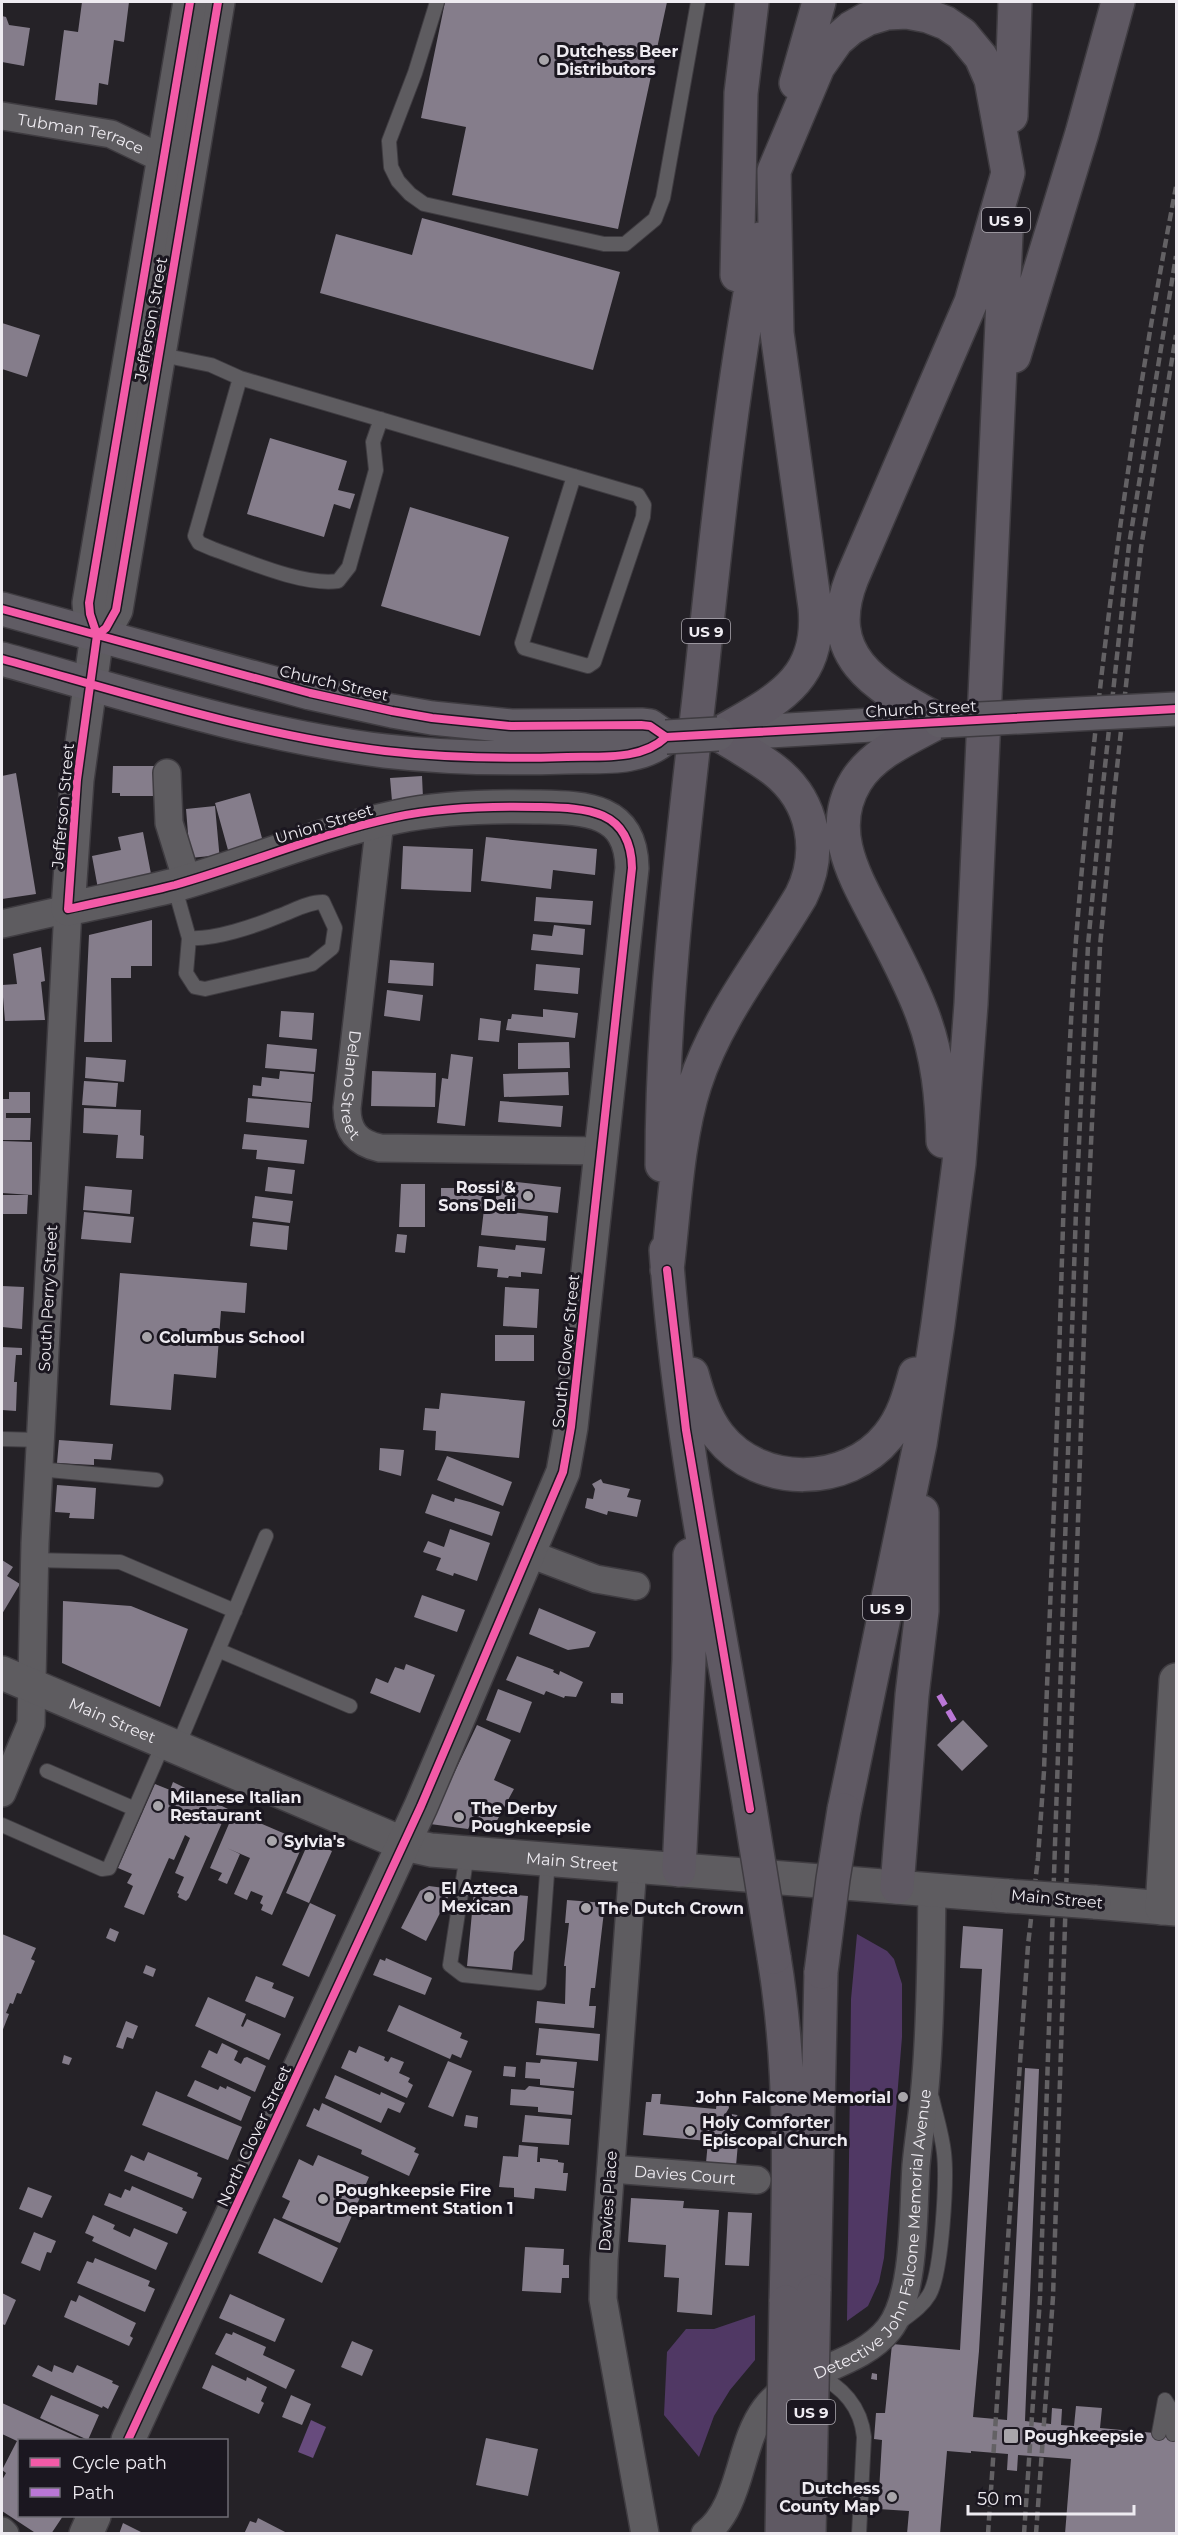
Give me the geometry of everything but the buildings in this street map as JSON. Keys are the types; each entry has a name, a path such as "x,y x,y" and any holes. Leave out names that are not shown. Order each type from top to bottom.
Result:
{"highway":[{"path":"735,391 741,93 752,2"},
{"name":"US 9","path":"809,2534 800,2297 784,2027 686,1430 668,1282 662,1191 663,1110 671,947 735,391 747,310 774,171 819,2"},
{"name":"US 9","path":"782,2534 821,1972 844,1810 904,1524 926,1405 959,1163 971,1004 998,438 1015,2"},
{"path":"998,438 1020,332 1082,133 1118,2"},
{"path":"907,12 946,23 962,34 981,57 991,80 1008,173 971,302 852,578 844,610 844,631 864,671 885,690 940,721 887,752 862,772 847,801 843,837 852,872 923,1015 934,1052 942,1106 946,1271 907,1403 896,1425 879,1446 854,1463 839,1470 793,1475 761,1467 747,1460 720,1438 703,1408 668,1282 685,1128 696,1083 722,1024 806,886 813,857 813,836 809,818 795,792 775,771 718,734 772,703 789,689 809,662 816,638 815,607 777,333 774,171 818,67 830,48 844,34 867,19 887,13 907,12"},
{"name":"Church Street","path":"2,609 310,693 432,718 511,726 641,725 650,726 666,737 1176,709"},
{"name":"Church Street","path":"2,659 278,732 350,746 423,755 496,759 606,755 642,752 659,744 666,737"},
{"path":"897,1887 912,1695 922,1611 921,1533 926,1405"},
{"path":"679,1870 691,1608 686,1430"}],"street":[{"name":"Jefferson Street","path":"68,909 74,808 97,635 89,603 145,352 176,165 190,2"},
{"name":"Jefferson Street","path":"176,165 218,2"},
{"name":"Tubman Terrace","path":"2,116 111,134 176,165"},
{"path":"167,773 170,823 180,883"},
{"name":"Union Street","path":"2,924 180,883 380,821 449,809 544,807 599,813 609,818 623,832"},
{"name":"Delano Street","path":"380,821 347,1108 350,1129 362,1142 380,1148 602,1151"},
{"name":"South Clover Street","path":"404,1844 556,1493 568,1449 632,868 630,849 623,832"},
{"name":"South Perry Street","path":"2,1793 31,1724 38,1469 68,909"},
{"path":"530,1554 596,1579 636,1586"},
{"name":"Main Street","path":"2,1673 404,1844 431,1850 1169,1909"},
{"path":"1169,1909 1176,1680"},
{"name":"North Clover Street","path":"128,2439 404,1844"},
{"name":"Davies Place","path":"633,1866 603,2299 645,2534"},
{"name":"Detective John Falcone Memorial Avenue","path":"705,2534 724,2513 751,2434 763,2412 779,2393 864,2350 881,2338 897,2316 906,2284 926,2074 932,1890"},
{"name":"Davies Court","path":"611,2169 757,2180"},
{"path":"86,2534 94,2517"}],"lane":[{"path":"437,2 418,63 389,141 391,167 398,181 424,204 604,244 626,244 655,219 663,198 698,2"},
{"path":"145,352 210,366 240,378 381,419 574,476 638,495 644,505 643,516 594,662 588,666 524,648 522,643 574,476"},
{"path":"240,378 195,536 199,543 213,549 306,580 323,584 338,582 349,567 376,470 373,442 381,419"},
{"path":"180,883 189,938 186,973 195,987 205,989 312,964 332,948 335,928 323,902 315,902 274,918 202,939 189,938"},
{"path":"2,1439 40,1440"},
{"path":"38,1469 156,1480"},
{"path":"2,1825 102,1869 109,1868 135,1809 218,1650 266,1536"},
{"path":"34,1560 120,1562 235,1611"},
{"path":"218,1650 350,1706"},
{"path":"47,1771 135,1809"},
{"path":"467,1854 450,1965 463,1975 539,1983 548,1860"},
{"path":"795,2534 798,2409 802,2392 813,2375 836,2385 856,2409 862,2424 864,2437 859,2534"}],"shaded area":[{"path":"857,1934 887,1951 894,1959 902,1984 902,2037 884,2258 879,2282 868,2306 847,2321 851,1999"},
{"path":"755,2315 755,2360 730,2390 714,2416 699,2457 664,2415 667,2352 686,2329 714,2329"},
{"path":"311,2420 326,2427 313,2458 298,2452"}],"railway":[{"path":"988,2534 1028,1945 1038,1858 1044,1771 1066,1132 1076,940 1093,751 1116,562 1143,374 1176,187"},
{"path":"1024,2534 1040,2298 1076,1210 1088,945 1129,545 1176,256"},
{"path":"1036,2534 1053,2297 1088,1210 1100,946 1141,548 1176,335"}],"marked path":[{"path":"939,1695 957,1726"}],"cycle path":[{"path":"128,2439 421,1806 563,1472 571,1427 632,868 630,848 623,833 614,822 601,815 571,808 554,807 466,808 431,811 368,824 175,885 68,909 77,780 97,635 89,603 190,2"},
{"path":"97,635 106,628 116,610 218,2"},
{"path":"2,609 310,693 432,718 511,726 641,725 650,726 666,737 1176,709"},
{"path":"2,659 240,724 336,744 385,751 476,757 606,757 645,750 666,737"},
{"path":"667,1270 686,1430 750,1809"}],"place":[{"name":"Dutchess Beer Distributors","path":"544,60"},
{"name":"Rossi & Sons Deli","path":"528,1196"},
{"name":"Columbus School","path":"147,1337"},
{"name":"Milanese Italian Restaurant","path":"158,1806"},
{"name":"The Derby Poughkeepsie","path":"459,1817"},
{"name":"Sylvia's","path":"272,1841"},
{"name":"El Azteca Mexican","path":"429,1897"},
{"name":"The Dutch Crown","path":"586,1908"},
{"name":"John Falcone Memorial","path":"903,2097"},
{"name":"Holy Comforter Episcopal Church","path":"690,2131"},
{"name":"Poughkeepsie Fire Department Station 1","path":"323,2199"},
{"name":"Poughkeepsie","path":"1011,2436"},
{"name":"Dutchess County Map","path":"892,2497"}]}
